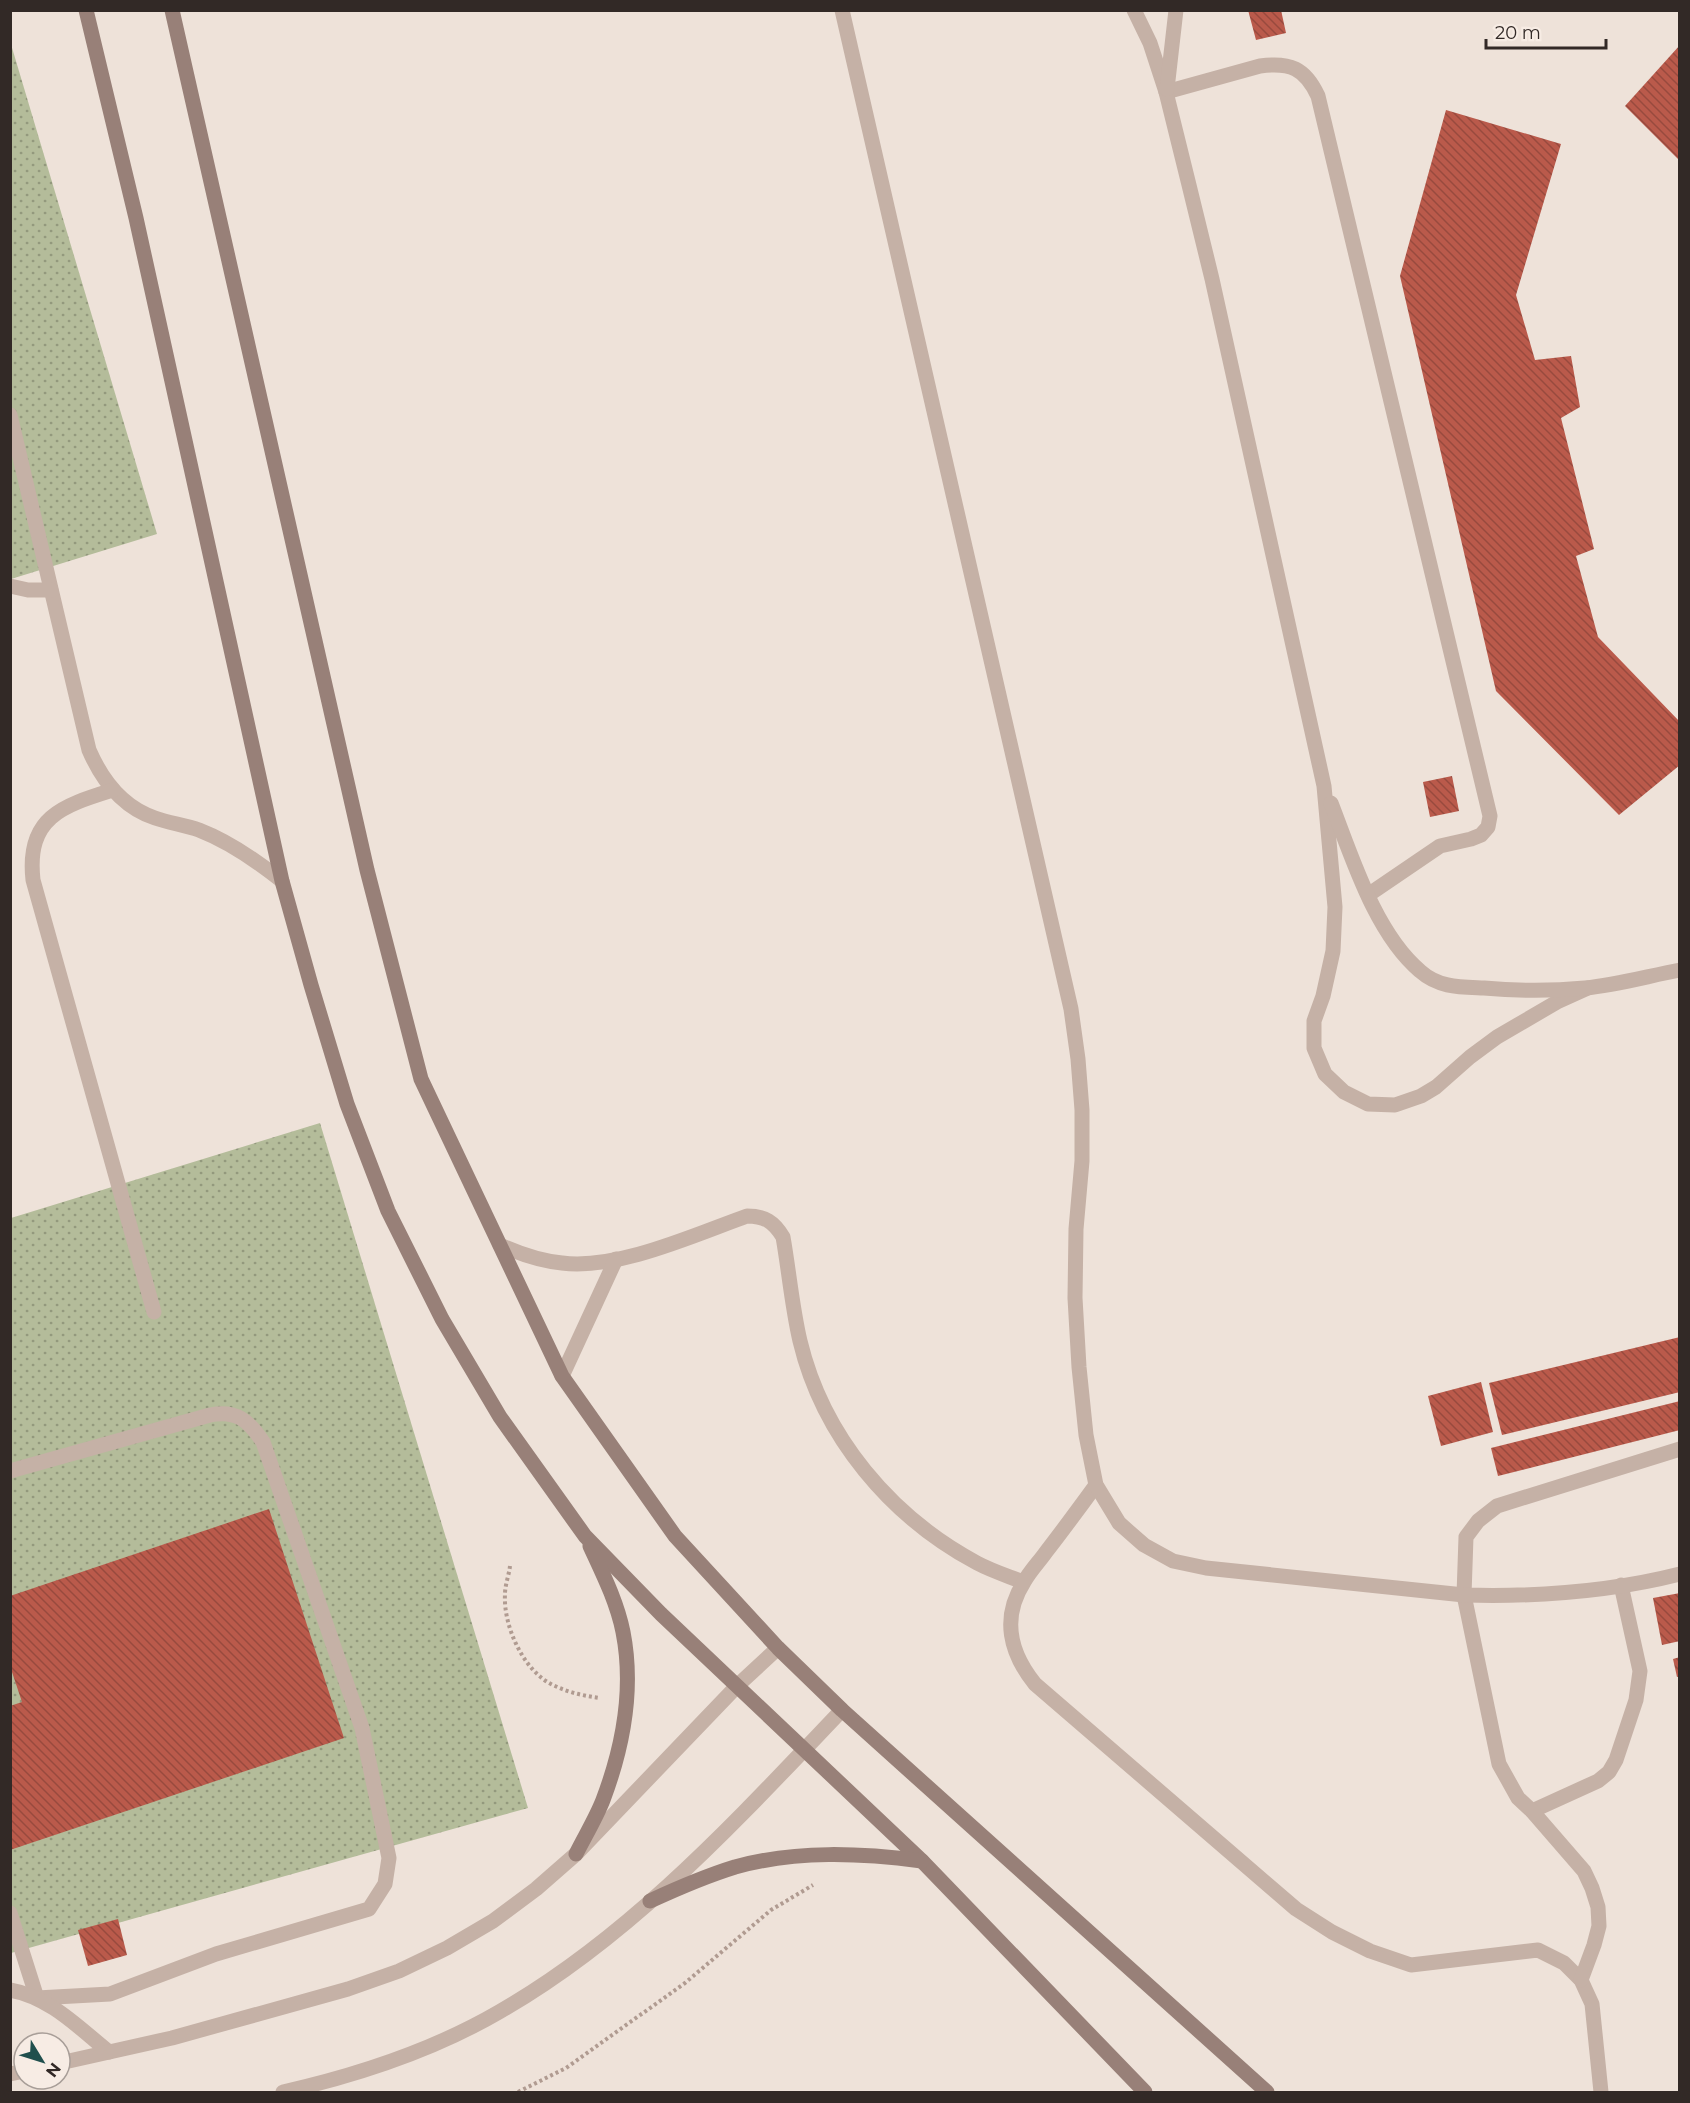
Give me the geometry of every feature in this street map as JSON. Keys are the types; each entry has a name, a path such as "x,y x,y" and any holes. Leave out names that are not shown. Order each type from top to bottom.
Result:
{"street":[{"path":"86,10 139,229 282,881 347,1104 388,1211 442,1319 500,1417 585,1536 661,1614 922,1861 1145,2092"},
{"path":"172,10 367,870 421,1079 562,1376 675,1536 778,1648 842,1710 1267,2092"},
{"path":"842,10 1071,1009 1082,1110 1082,1161 1076,1229 1075,1298 1086,1435 1096,1485 1119,1522 1144,1545 1173,1561 1206,1568 1464,1595 1538,1594 1621,1585 1680,1575"},
{"path":"1134,10 1150,43 1166,92 1212,279 1324,786 1335,907 1333,951 1323,996 1314,1021 1314,1048 1325,1074 1344,1092 1368,1104 1395,1105 1421,1096 1436,1087 1497,1037 1587,987"},
{"path":"1166,92 1176,10"},
{"path":"1166,92 1274,64 1288,66 1302,72 1312,83 1318,96 1490,816 1488,827 1481,835 1440,846 1368,895"},
{"path":"10,415 89,750 99,771 113,790 131,806 153,818 200,831 228,844 251,857 282,881"},
{"path":"10,586 28,590 51,590"},
{"path":"1324,786 1368,895 1390,937 1421,972 1441,985 1525,990 1587,987 1680,970"},
{"path":"113,790 74,802 48,820 38,833 32,849 31,864 33,880 154,1312"},
{"path":"500,1245 531,1257 564,1264 590,1264 660,1248 747,1216 759,1216 769,1220 783,1237 801,1341 816,1388 837,1432 865,1472 898,1508 936,1539 978,1564 1023,1582"},
{"path":"562,1376 616,1259"},
{"path":"10,1471 210,1415 224,1413 237,1416 252,1426 263,1442 362,1728 389,1858 385,1884 369,1909 216,1954 110,1994 37,1998"},
{"path":"1581,1980 1599,1926 1598,1907 1593,1888 1584,1871 1518,1798 1499,1764 1464,1595 1466,1537 1478,1521 1497,1506 1680,1449"},
{"path":"1096,1485 1023,1582 1014,1604 1010,1625 1013,1647 1021,1667 1035,1684 1296,1909 1332,1932 1370,1951 1411,1965 1538,1950 1564,1963 1581,1980 1592,2004 1601,2092"},
{"path":"576,1854 603,1802 620,1747 628,1689 623,1632 609,1586 585,1536"},
{"path":"1532,1811 1598,1781 1609,1772 1616,1760 1636,1700 1640,1671 1621,1585"},
{"path":"72,2060 172,2038 348,1989 399,1971 447,1948 493,1921 536,1889 576,1854 738,1685 778,1648"},
{"path":"283,2092 383,2065 441,2042 498,2013 552,1980 603,1942 688,1867 842,1710"},
{"path":"650,1901 693,1881 737,1867 783,1858 820,1855 876,1855 922,1861"},
{"path":"10,1913 37,1998"},
{"path":"10,1990 37,1998 52,2007 109,2052"}],"path":[{"path":"510,1566 505,1594 507,1621 517,1646 532,1669 553,1686 582,1695 626,1702"},
{"path":"518,2092 566,2068 685,1983 771,1910 819,1881 820,1855"}],"green space":[{"path":"10,41 157,534 11,579 10,579"},
{"path":"320,1123 528,1808 11,1953 11,1218"}],"building":[{"path":"1248,10 1281,10 1286,33 1256,40"},
{"path":"1680,45 1680,161 1625,106"},
{"path":"1446,110 1561,144 1516,295 1535,360 1571,356 1580,407 1561,418 1594,549 1576,556 1598,637 1680,722 1680,765 1619,815 1496,691 1400,276"},
{"path":"1452,776 1459,811 1430,817 1423,782"},
{"path":"1680,1337 1680,1392 1502,1435 1489,1383"},
{"path":"1481,1382 1493,1432 1441,1446 1428,1396"},
{"path":"1680,1401 1680,1430 1498,1476 1491,1448"},
{"path":"269,1509 344,1738 10,1850 10,1706 22,1702 10,1666 10,1596"},
{"path":"1680,1593 1680,1641 1662,1645 1653,1598"},
{"path":"1680,1657 1680,1676 1677,1677 1673,1659"},
{"path":"118,1919 127,1955 88,1966 78,1930"}]}
